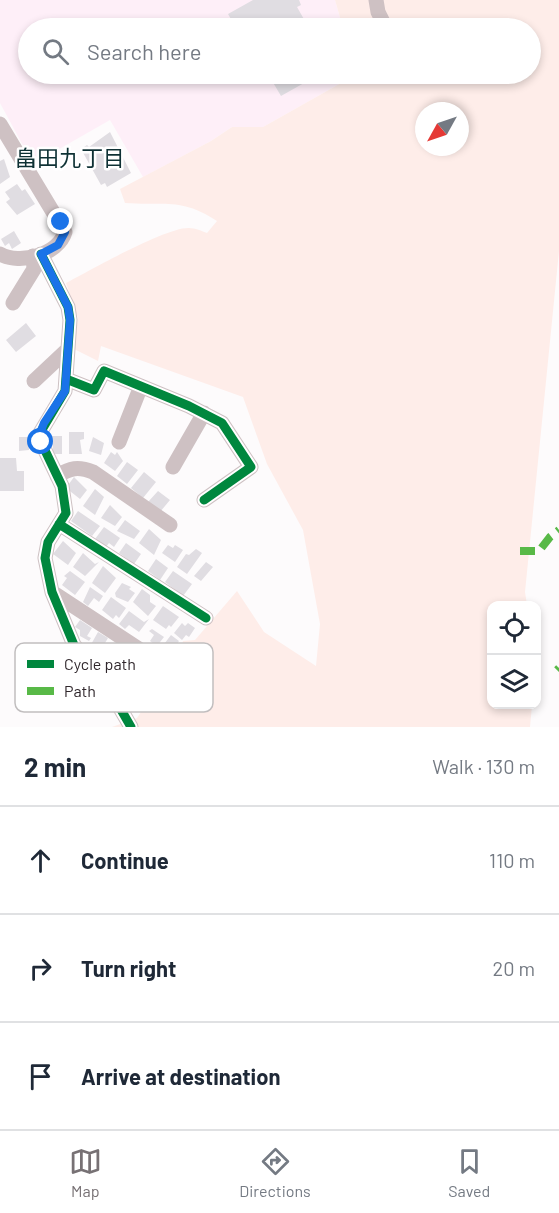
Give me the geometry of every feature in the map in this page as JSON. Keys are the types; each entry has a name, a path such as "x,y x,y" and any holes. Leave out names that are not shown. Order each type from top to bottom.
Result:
{"street":[{"path":"376,0 381,18"},
{"path":"0,124 65,232 58,245 37,255 17,259 0,254"},
{"path":"13,303 34,269 37,255"},
{"path":"37,255 68,307 70,320 66,351 65,391 40,433 41,442 65,500 66,513 48,542 45,558 52,592 73,643"},
{"path":"33,381 66,351"},
{"path":"66,379 94,390 104,371 204,413 222,423 251,467 204,500"},
{"path":"119,442 141,386"},
{"path":"173,467 204,413"},
{"path":"57,476 71,468 82,467 93,472 170,525"},
{"path":"59,524 206,618"},
{"path":"52,592 130,643"},
{"path":"122,712 131,727"}],"shaded area":[{"path":"0,0 335,0 340,18 18,18 18,84 339,84 263,127 232,127 211,141 143,177 110,120 33,164 0,103"},
{"path":"335,0 559,0 559,251 525,592 526,601 487,601 487,709 532,709 530,727 112,727 137,718 141,712 213,712 213,643 182,643 183,641 195,640 237,591 264,632 316,666 320,624 303,530 267,464 243,397 101,346 98,361 74,349 78,318 66,283 163,234 189,228 207,233 217,221 193,208 172,204 125,203 120,189 211,141 232,127 263,127 339,84 541,84 541,18 340,18"}],"building":[{"path":"253,0 299,0 301,5 297,7 303,18 230,18 228,14"},
{"path":"274,84 302,84 281,96"},
{"path":"110,132 131,173 107,187 105,183 101,185 81,149 87,145 89,147"},
{"path":"4,159 10,177 0,184 0,161"},
{"path":"17,184 22,191 25,189 35,204 17,215 6,202 10,199 5,192"},
{"path":"14,231 21,243 12,249 9,243 5,246 1,239"},
{"path":"26,323 36,336 16,352 6,340"},
{"path":"69,432 84,432 84,439 80,440 82,454 69,454"},
{"path":"52,436 62,436 62,454 55,454 53,451"},
{"path":"19,437 29,437 29,450 19,451"},
{"path":"93,437 104,443 101,455 89,451"},
{"path":"111,452 115,455 117,452 123,461 115,471 104,463"},
{"path":"0,458 16,458 17,471 24,471 24,491 0,491"},
{"path":"127,462 138,470 127,484 117,476"},
{"path":"144,472 156,482 143,498 131,488"},
{"path":"74,477 87,490 80,499 66,488"},
{"path":"95,489 104,497 95,515 83,506"},
{"path":"158,491 170,500 160,512 148,502"},
{"path":"110,505 122,517 115,526 101,518"},
{"path":"78,511 100,526 92,536 71,521"},
{"path":"125,520 140,531 134,539 117,531"},
{"path":"104,527 120,538 114,547 109,543 106,547 95,539"},
{"path":"149,529 161,540 154,555 139,543"},
{"path":"63,541 76,553 68,565 53,554"},
{"path":"126,543 141,554 134,564 119,553"},
{"path":"168,545 173,548 175,545 183,550 175,562 162,553"},
{"path":"196,549 202,553 187,574 177,567 186,554 189,555"},
{"path":"83,553 95,564 99,562 85,576 73,567"},
{"path":"156,559 168,568 160,580 148,571"},
{"path":"206,562 213,567 201,581 194,576"},
{"path":"103,566 116,578 105,593 92,583"},
{"path":"70,571 85,582 75,595 62,585 67,578 64,576"},
{"path":"173,571 192,584 183,596 165,582"},
{"path":"122,583 131,587 129,589 135,593 128,602 116,597 115,593"},
{"path":"90,587 103,596 99,602 94,598 88,606 83,602"},
{"path":"142,589 150,595 150,602 156,606 148,616 133,602"},
{"path":"111,597 126,608 119,618 116,615 113,619 102,610"},
{"path":"163,606 179,617 171,627 169,625 166,629 153,620"},
{"path":"129,611 144,622 149,619 139,632 129,625 125,629 119,624"},
{"path":"80,620 92,628 87,636 91,638 89,641 80,636 80,630 75,627"},
{"path":"182,623 185,626 188,623 195,628 189,637 186,635 182,640 174,633"},
{"path":"152,629 164,637 159,643 153,643 150,641 154,635 149,631"},
{"path":"98,632 108,638 105,643 92,643"},
{"path":"171,635 179,641 178,643 165,643"}],"marked path":[{"path":"520,551 539,551 559,530"}],"cycle path":[{"path":"41,254 68,307 70,320 65,391 40,433 41,442 62,486 66,513 48,542 45,558 52,592 73,643"},
{"path":"66,379 94,390 104,371 189,406 222,423 251,467 204,500"},
{"path":"59,524 206,618"},
{"path":"122,712 131,727"}],"district":[{"name":"畠田九丁目","path":"70,158"}],"route":[{"path":"41,442 40,433 44,423 65,391 66,351 70,320 68,307 41,254 58,245 63,239 65,232 61,222"}]}
